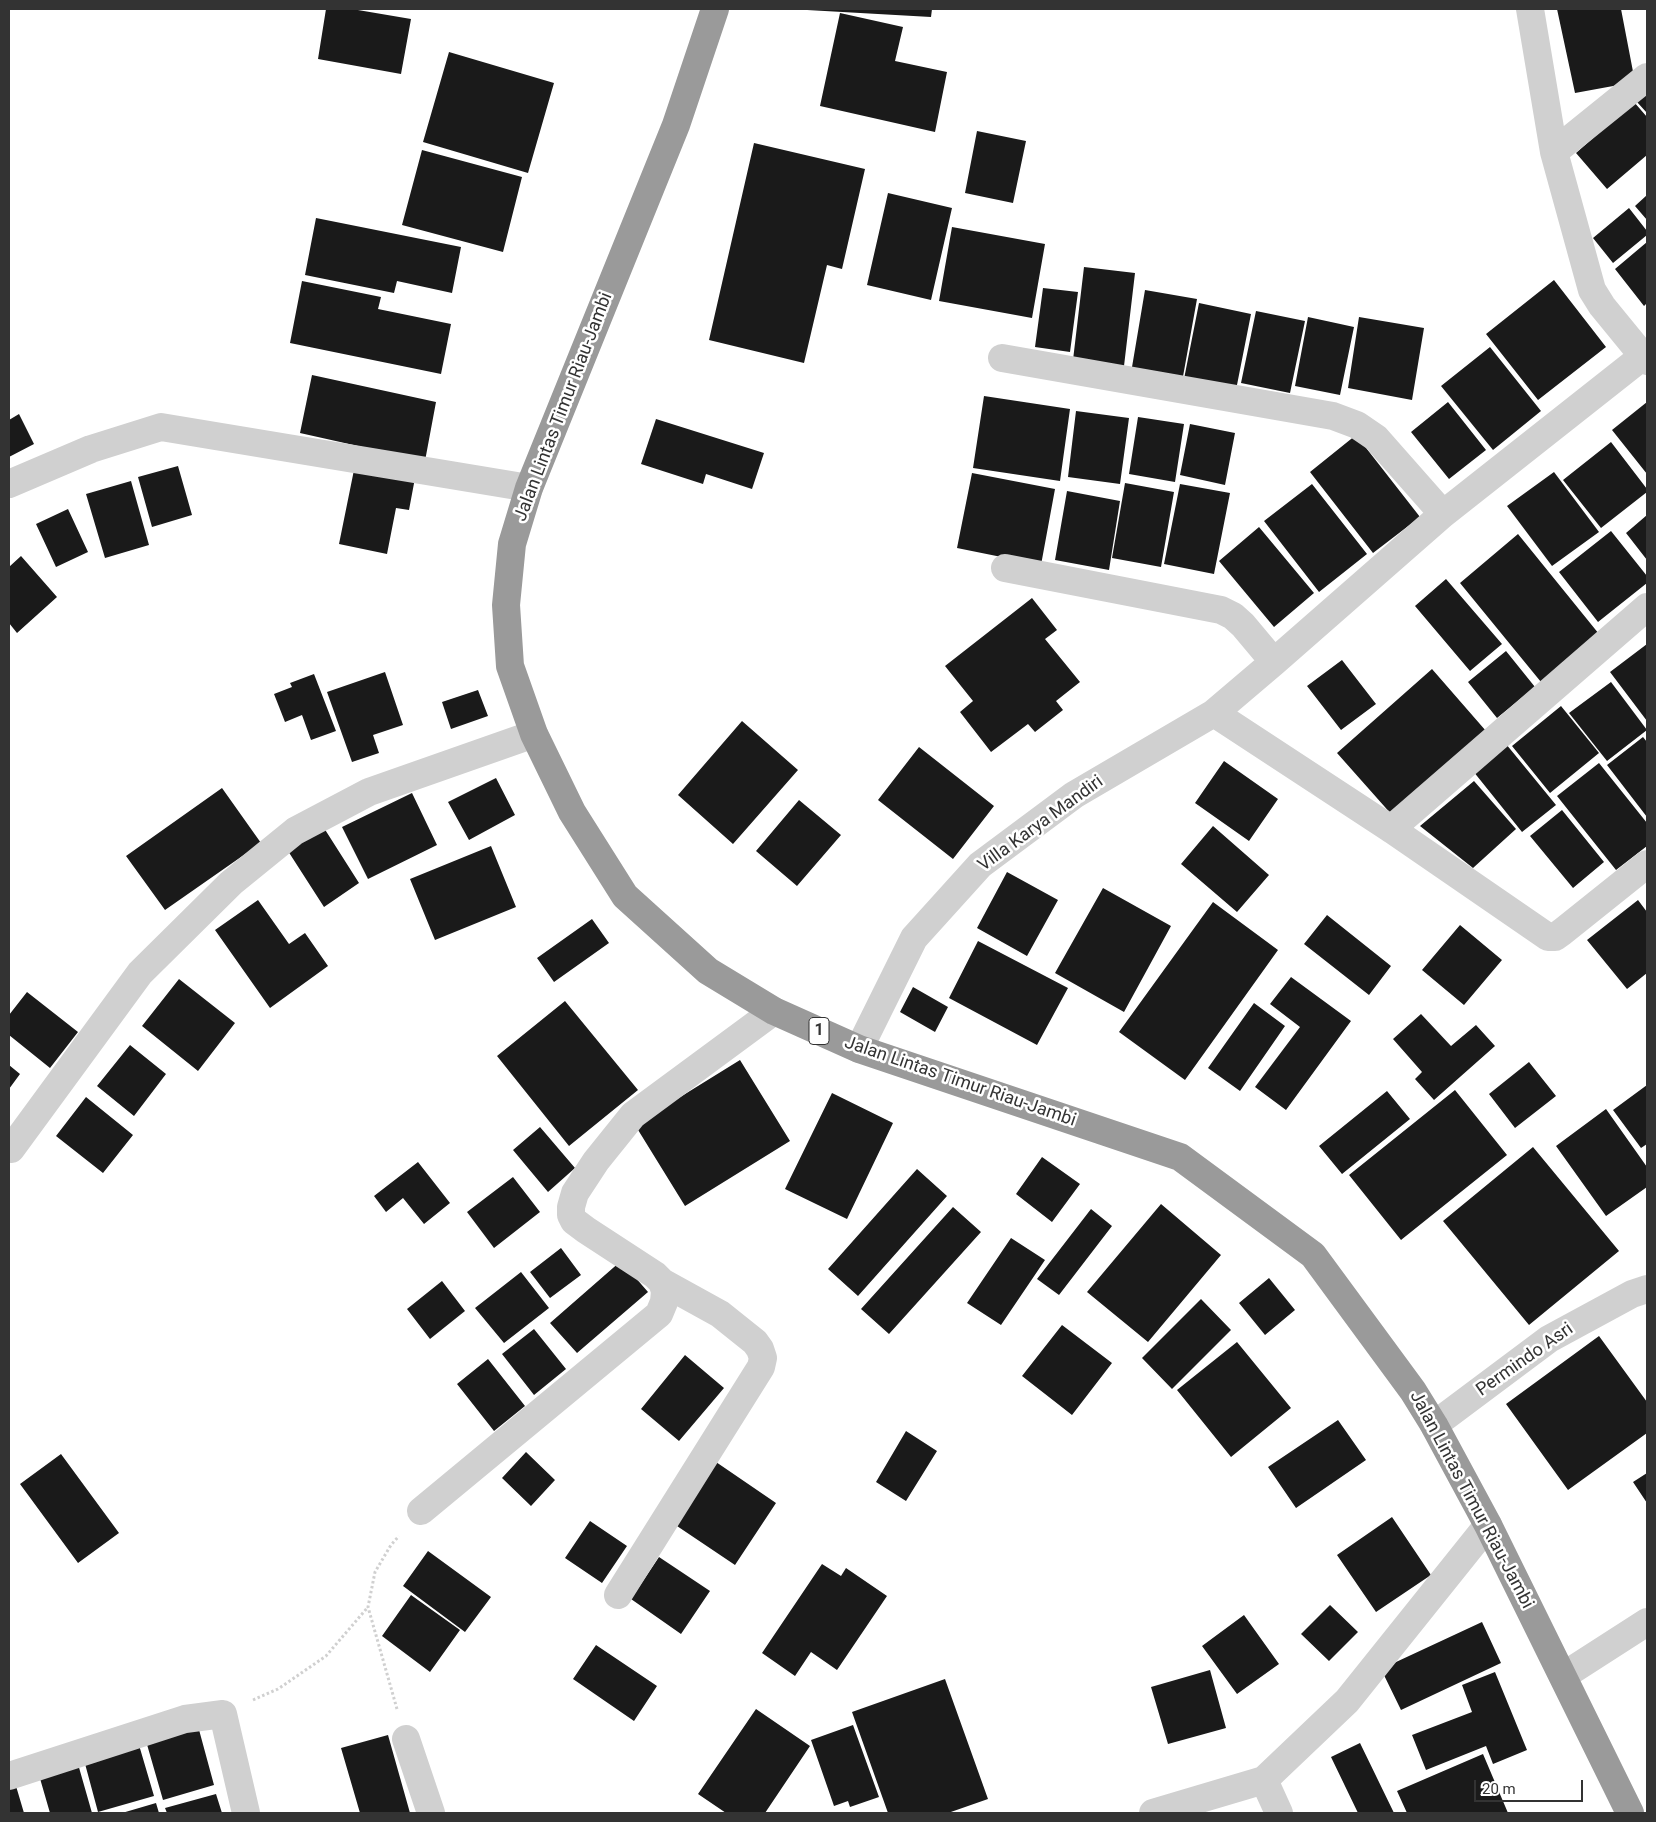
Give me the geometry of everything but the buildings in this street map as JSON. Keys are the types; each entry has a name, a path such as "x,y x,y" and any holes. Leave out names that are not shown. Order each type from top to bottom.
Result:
{"highway":[{"name":"Jalan Lintas Timur Riau-Jambi","path":"715,9 676,126 529,488 512,544 506,604 510,666 534,734 572,812 625,896 708,971 774,1010 859,1049 1180,1157 1313,1255 1413,1392 1434,1425 1488,1525 1630,1813"}],"street":[{"path":"1530,9 1554,152 1592,290 1602,306 1646,356"},
{"path":"1554,152 1647,77"},
{"name":"Villa Karya Mandiri","path":"859,1049 914,938 980,865 1074,795 1214,713 1443,514 1646,356"},
{"path":"1002,358 1333,416 1357,426 1376,438 1443,514"},
{"path":"9,484 91,449 161,427 529,488"},
{"path":"1005,568 1221,610 1233,616 1243,625 1274,662"},
{"path":"1391,829 1647,607"},
{"path":"1214,713 1391,829 1548,937 1555,937 1562,932 1647,864"},
{"path":"11,1149 140,973 231,883 295,831 369,792 534,734"},
{"path":"618,1595 761,1367 763,1358 755,1342 720,1314 662,1282 656,1275 574,1221 571,1215 571,1207 575,1193 596,1161 634,1115 774,1010"},
{"path":"421,1510 658,1314 664,1302 665,1291 662,1282"},
{"name":"Permindo Asri","path":"1434,1425 1549,1339 1632,1294 1647,1289"},
{"path":"1153,1813 1264,1780 1347,1701 1488,1525"},
{"path":"1563,1676 1647,1622"},
{"path":"9,1776 185,1719 223,1714 246,1813"},
{"path":"406,1739 431,1813"},
{"path":"1264,1780 1279,1813"}],"path":[{"path":"406,1739 368,1607 374,1572 391,1545 421,1510"},
{"path":"223,1714 278,1688 326,1656 368,1607"}]}
